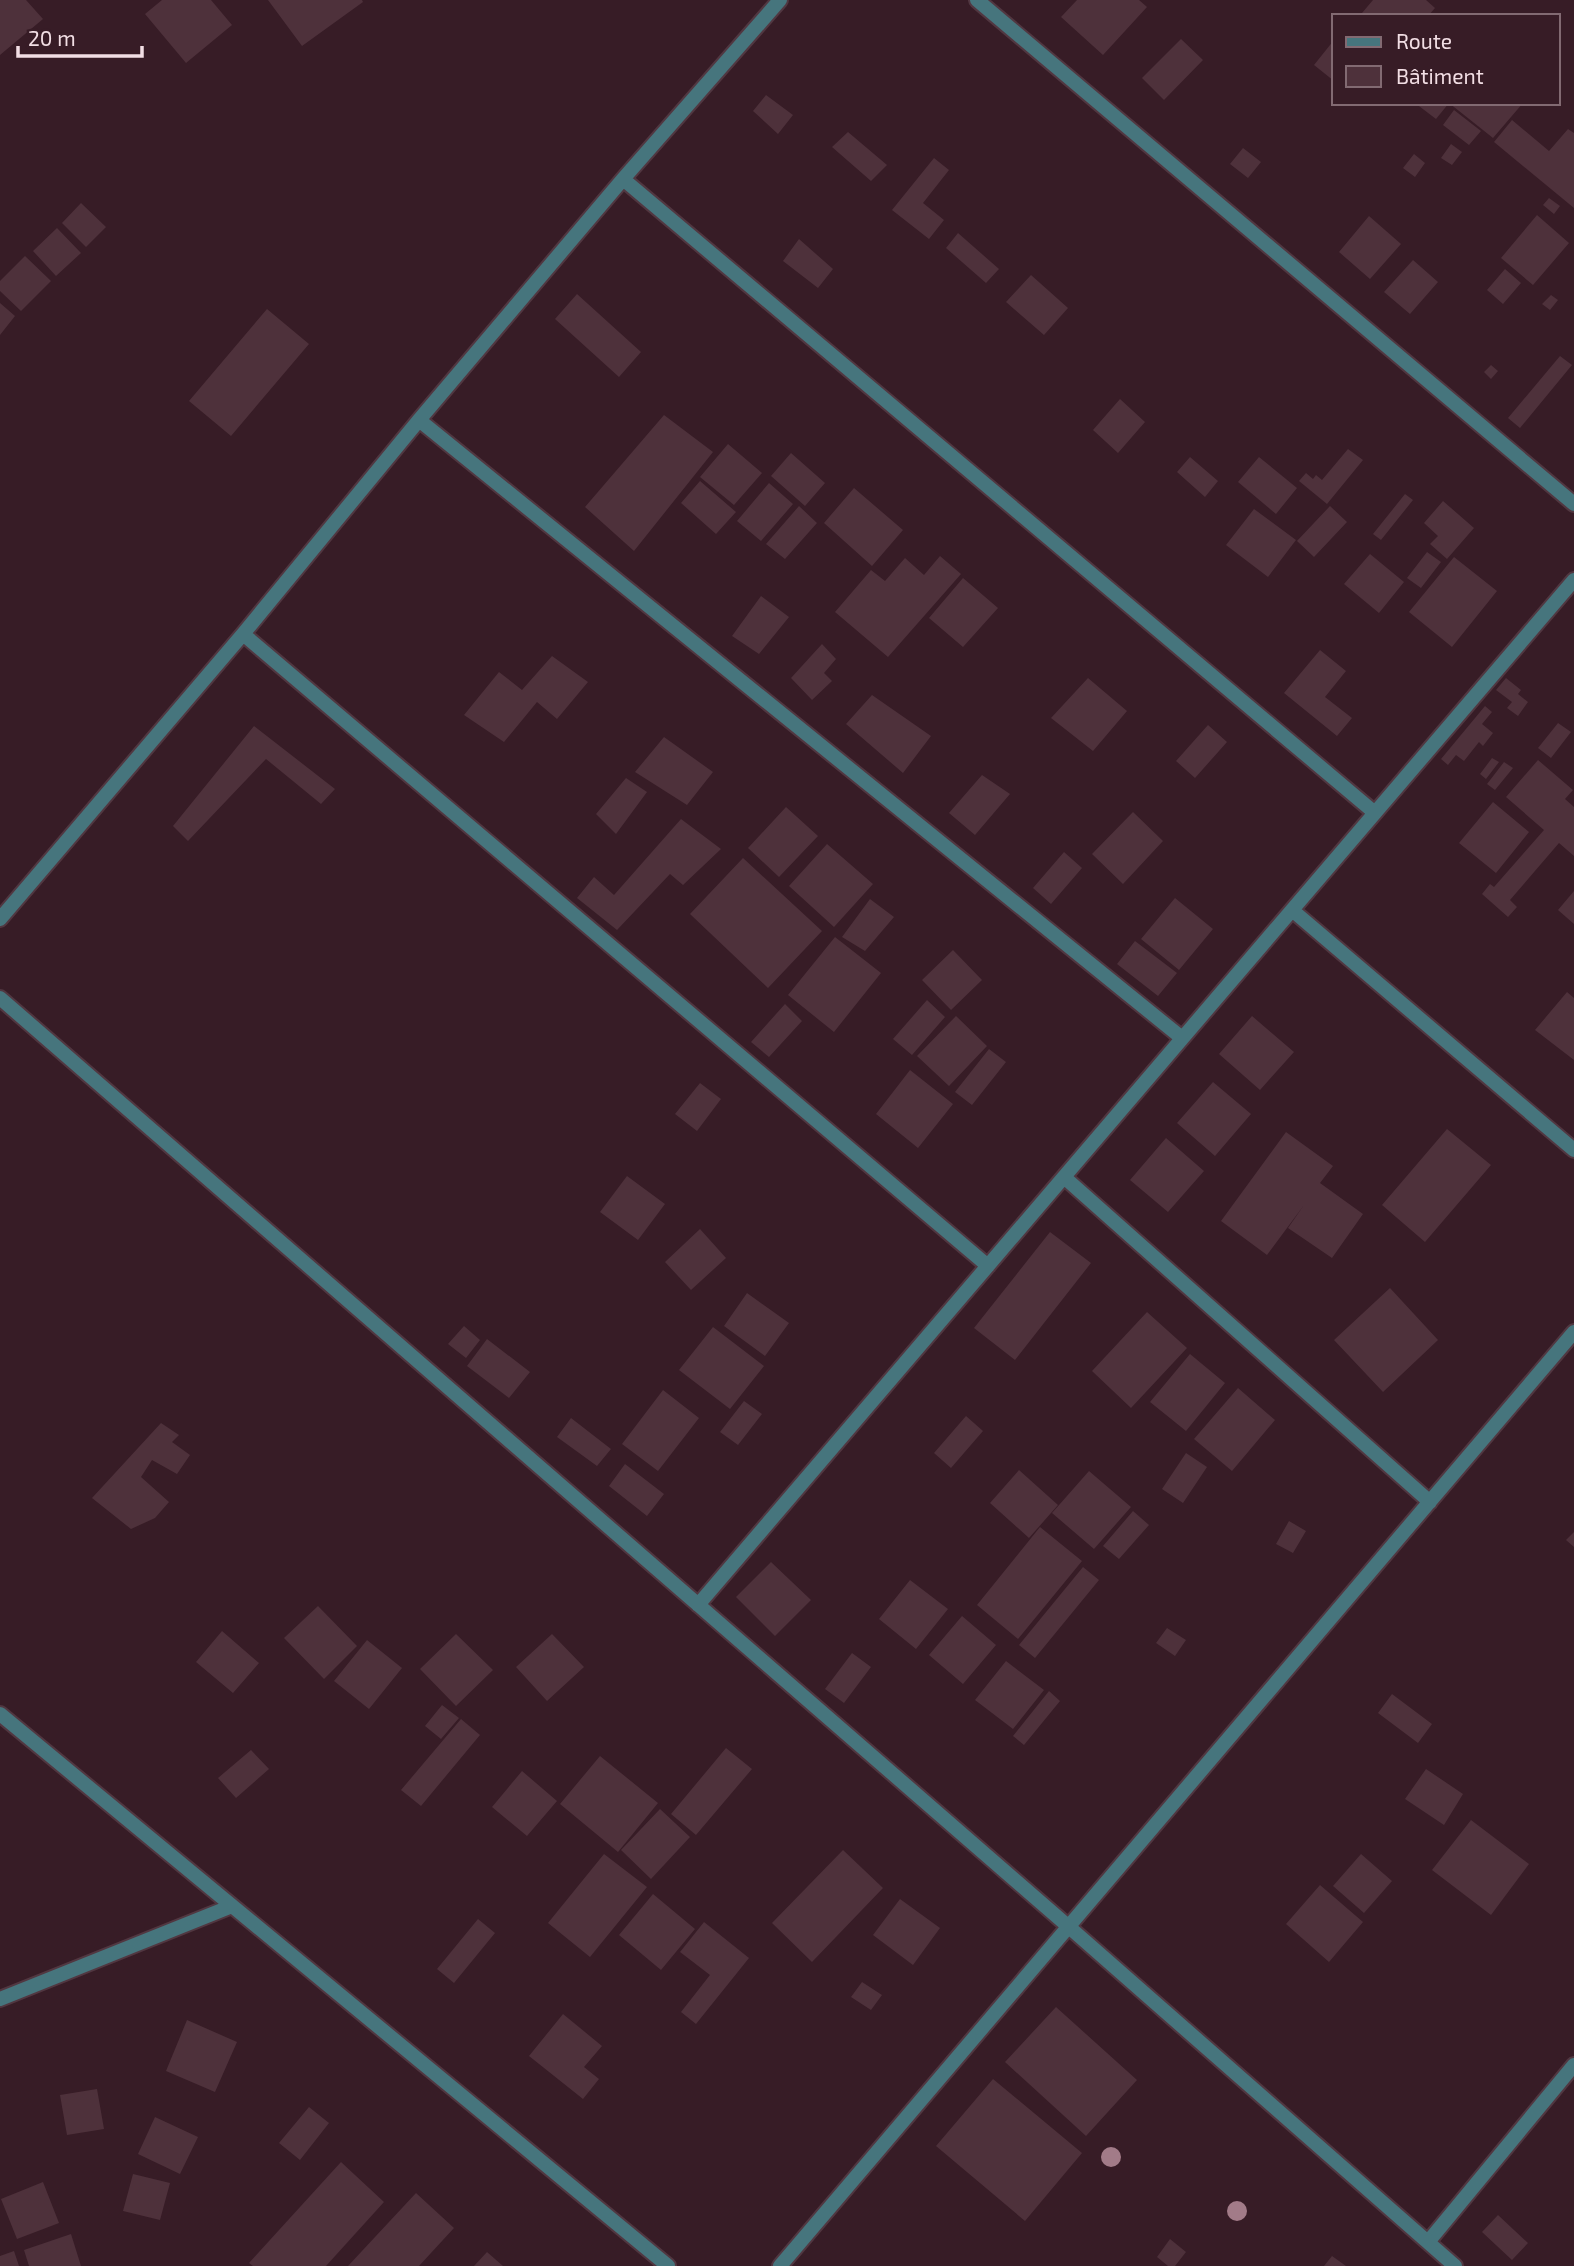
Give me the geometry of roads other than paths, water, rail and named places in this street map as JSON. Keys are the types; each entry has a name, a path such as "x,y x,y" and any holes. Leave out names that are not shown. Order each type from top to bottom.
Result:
{"street":[{"path":"0,919 243,634 623,178 780,0"},
{"path":"976,0 1574,504"},
{"path":"623,178 1375,813"},
{"path":"419,420 1182,1038"},
{"path":"698,1605 1574,580"},
{"path":"243,634 988,1266"},
{"path":"1292,910 1574,1150"},
{"path":"0,998 1455,2266"},
{"path":"1064,1177 1430,1502"},
{"path":"780,2266 1574,1332"},
{"path":"0,1714 668,2266"},
{"path":"0,1999 232,1906"},
{"path":"1428,2242 1574,2066"}]}
